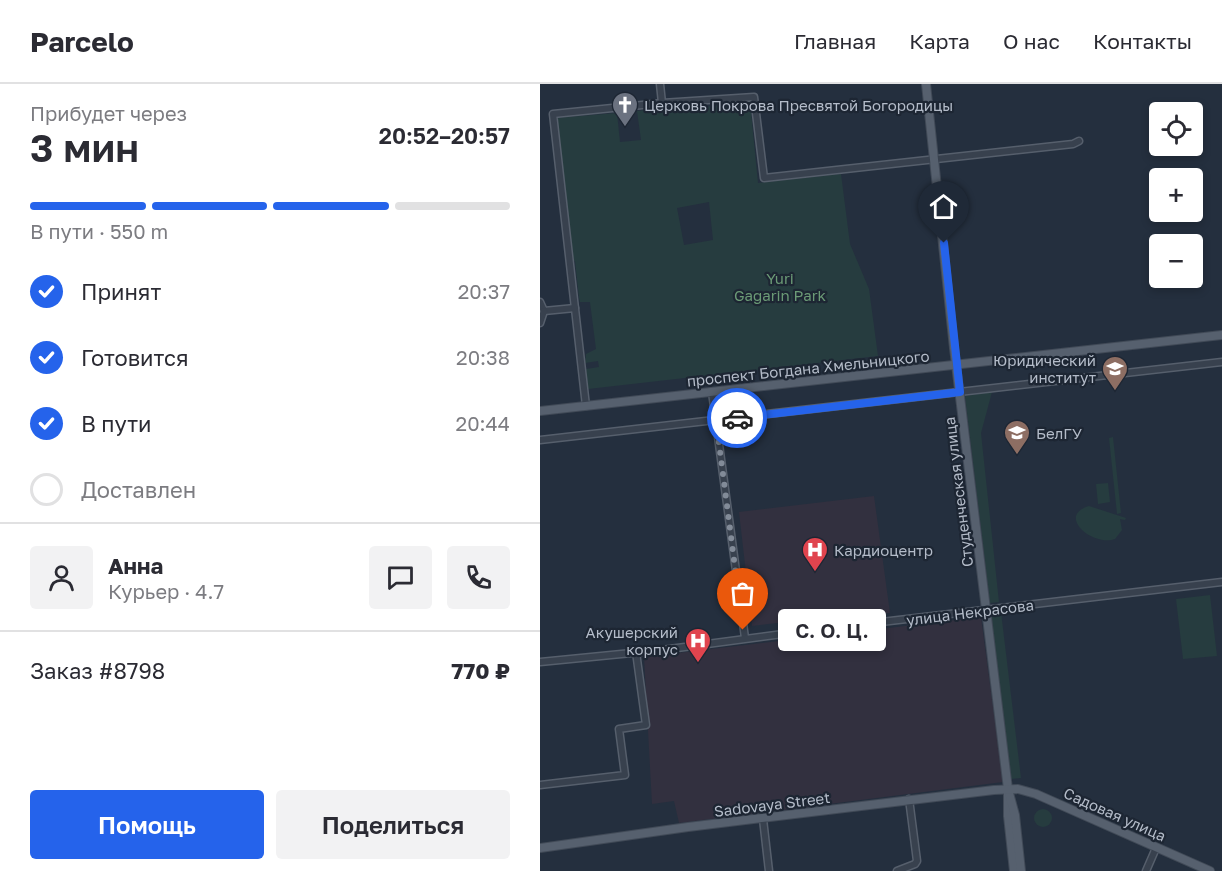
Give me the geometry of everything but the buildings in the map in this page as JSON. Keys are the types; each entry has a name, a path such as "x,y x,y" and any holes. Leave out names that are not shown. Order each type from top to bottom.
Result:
{"main road":[{"name":"Студенческая улица","path":"926,84 960,392 1008,789 1008,816 1014,871"},
{"name":"проспект Богдана Хмельницкого","path":"540,411 1222,335"},
{"name":"Студенческая улица","path":"1008,789 1015,815 1021,871"},
{"name":"Sadovaya Street","path":"540,848 909,799 1008,789"},
{"name":"Садовая улица","path":"1008,789 1036,794 1210,871"}],"street":[{"path":"660,84 662,103"},
{"path":"586,406 553,114 662,103 754,98 764,178 1073,144 1079,141"},
{"path":"540,302 544,311 540,323"},
{"path":"544,311 575,308"},
{"path":"540,440 1222,362"},
{"path":"712,392 745,638"},
{"name":"улица Некрасова","path":"540,662 1222,582"},
{"path":"540,785 625,775 619,729 646,724 636,652"},
{"path":"897,871 917,861 909,799"},
{"path":"763,819 769,871"},
{"path":"1146,871 1156,848"}],"shaded area":[{"name":"Кардиоцентр","path":"874,496 890,613 752,626 739,512"},
{"path":"981,617 1003,782 679,823 674,801 652,804 644,657"}],"green space":[{"name":"Yuri Gagarin Park","path":"750,102 758,183 841,174 850,244 869,289 878,356 588,389 586,369 599,367 598,361 585,363 586,354 596,349 590,302 580,302 579,298 556,118 617,113 620,142 641,140 637,111 674,107 676,110","holes":["709,202 713,240 684,245 677,208"]},
{"path":"992,392 981,433 999,602 990,603 965,396"},
{"path":"1113,437 1121,513 1117,514 1109,438"},
{"path":"1108,483 1110,502 1098,504 1096,484"},
{"path":"1089,506 1126,518 1125,520 1120,519 1122,530 1115,539 1097,539 1081,529 1076,516"},
{"path":"1210,595 1217,656 1183,659 1176,599"},
{"path":"1001,612 1021,778 1011,779 990,614"},
{"path":"1043,809 1049,812 1052,818 1049,824 1043,827 1037,824 1034,818 1037,812"}],"way so far":[{"path":"737,418 716,420 743,630"}],"place":[{"name":"Церковь Покрова Пресвятой Богородицы","path":"625,128"},
{"name":"Юридический институт","path":"1115,392"},
{"name":"БелГУ","path":"1017,456"},
{"name":"Кардиоцентр","path":"815,573"},
{"name":"С. О. Ц.","path":"743,630"},
{"name":"Акушерский корпус","path":"698,664"}],"route":[{"path":"737,418 960,392 944,243"}]}
